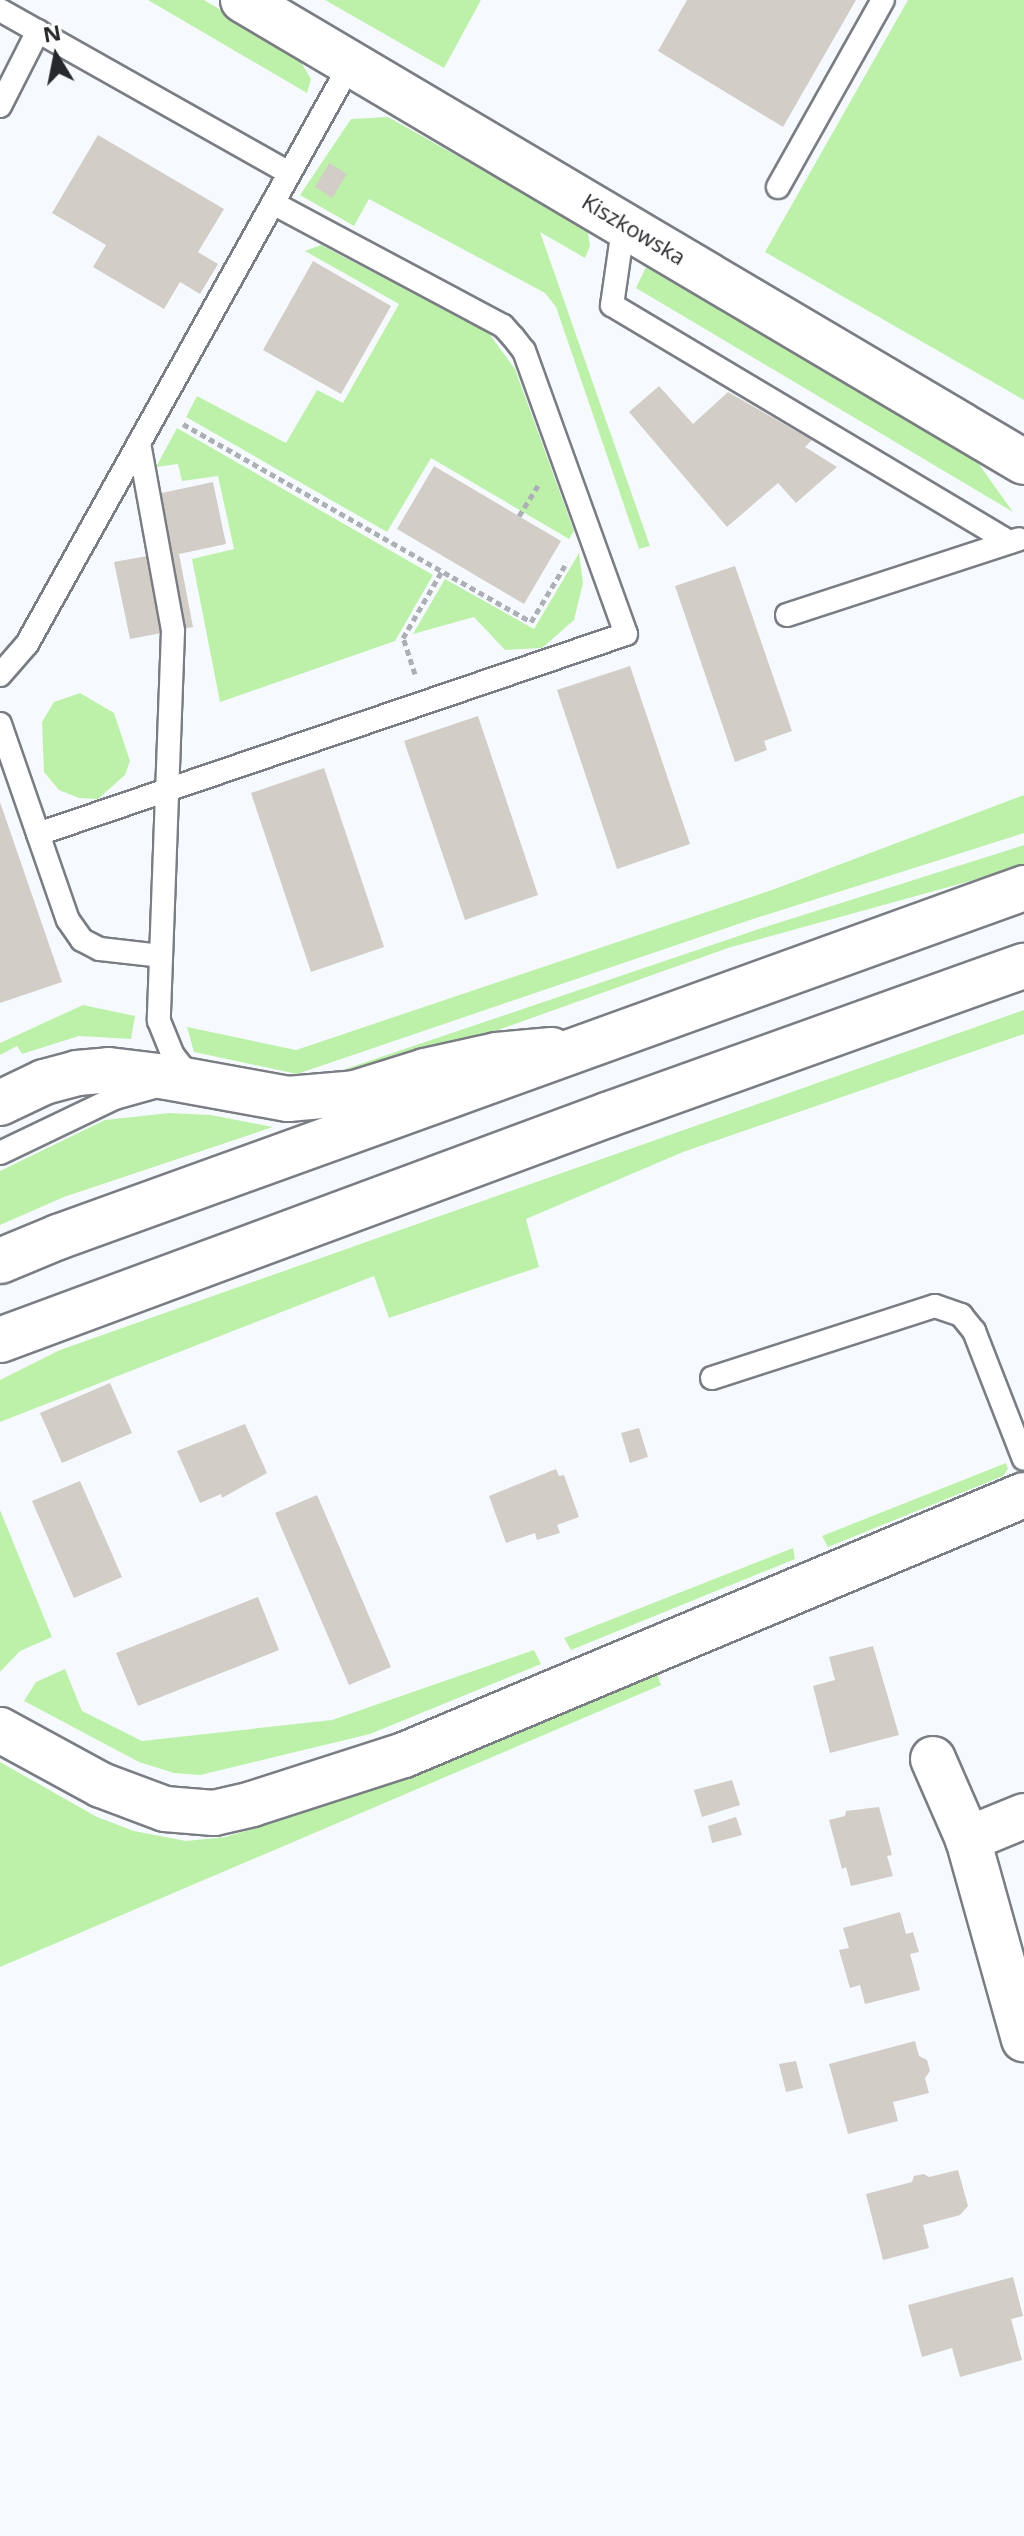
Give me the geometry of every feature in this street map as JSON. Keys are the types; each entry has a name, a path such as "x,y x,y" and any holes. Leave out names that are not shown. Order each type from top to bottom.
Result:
{"main road":[{"name":"Kiszkowska","path":"265,6 351,63 624,222 1024,462"},
{"path":"0,1261 1024,888"},
{"path":"0,1340 607,1115 1024,966"},
{"path":"0,1103 44,1082 77,1073 109,1070 288,1099 355,1093 425,1071 497,1055 586,1046"},
{"path":"0,1730 101,1785 165,1809 214,1813 404,1755 1024,1495"},
{"path":"933,1759 968,1839 1024,2039"},
{"path":"968,1839 1024,1816"}],"lane":[{"path":"778,187 883,0"},
{"path":"0,10 289,173"},
{"path":"0,106 38,31"},
{"path":"0,675 27,644 351,63"},
{"path":"38,834 626,634 524,351 503,326 273,203"},
{"path":"624,222 612,305 1017,540"},
{"path":"139,443 173,631 159,1021 172,1054 195,1082"},
{"path":"787,615 1017,540"},
{"path":"0,724 68,920 82,940 100,949 161,956"},
{"path":"0,1153 115,1098 149,1088 195,1082"},
{"path":"712,1378 935,1306 961,1315 974,1331 1024,1459"}],"path":[{"path":"157,410 531,622 587,527"},
{"path":"424,702 403,638 442,571"}],"green space":[{"path":"148,0 204,0 296,54 311,79 307,93"},
{"path":"325,0 481,0 444,68"},
{"path":"908,0 1024,0 1024,400 765,252"},
{"path":"388,117 582,226 588,233 590,246 585,258 540,232 650,546 639,549 556,307 545,293 369,199 354,226 300,195 351,119"},
{"path":"321,245 488,332 515,369 574,531 569,539 431,458 387,532 186,417 197,396 286,443 317,390 343,403 399,304 305,251"},
{"path":"646,267 976,460 1013,512 636,288"},
{"path":"177,428 433,575 395,641 220,702 192,559 234,549 218,476 182,481 178,464 156,467"},
{"path":"579,553 583,583 574,620 542,648 505,650 474,617 413,634 445,579 534,629"},
{"path":"80,693 114,713 130,761 125,775 98,799 79,798 59,790 44,772 42,722 54,702"},
{"path":"1024,795 1024,833 750,920 297,1074 194,1052 187,1027 296,1050 772,890"},
{"path":"1024,845 1024,865 1003,872 728,948 400,1065 304,1083 762,928"},
{"path":"83,1005 135,1016 131,1039 79,1036 22,1054 17,1046 0,1055 0,1043"},
{"path":"1024,1010 1024,1034 683,1152 526,1219 539,1267 389,1318 374,1276 0,1422 0,1380 60,1350"},
{"path":"169,1113 211,1115 273,1127 64,1197 0,1225 0,1171 105,1120"},
{"path":"1006,1463 1008,1469 1003,1476 828,1547 822,1536"},
{"path":"0,1510 52,1637 20,1651 0,1672"},
{"path":"793,1548 795,1559 571,1650 564,1638"},
{"path":"534,1650 541,1664 370,1734 200,1775 174,1773 139,1762 24,1701 36,1682 65,1669 82,1711 142,1741 332,1720"},
{"path":"657,1673 661,1685 0,1967 0,1762 97,1817 134,1831 186,1841 225,1837 266,1825"}],"building":[{"path":"687,0 856,0 783,127 658,51"},
{"path":"98,135 224,209 198,252 218,264 200,294 180,282 164,309 93,267 106,245 52,213"},
{"path":"329,163 347,174 332,198 315,187"},
{"path":"313,261 391,306 341,394 263,350"},
{"path":"659,386 693,424 728,392 812,440 805,447 837,467 796,503 778,483 727,527 629,412"},
{"path":"434,466 561,541 524,604 397,529"},
{"path":"213,482 226,544 179,554 193,627 130,639 114,562 169,552 157,494"},
{"path":"735,566 792,731 764,741 767,750 735,762 675,586"},
{"path":"630,666 690,844 617,869 557,690"},
{"path":"478,716 538,895 465,920 404,741"},
{"path":"324,768 384,947 311,972 251,793"},
{"path":"0,802 62,982 0,1003"},
{"path":"110,1383 132,1433 62,1463 40,1413"},
{"path":"245,1424 267,1473 222,1498 221,1494 200,1503 177,1451"},
{"path":"639,1428 648,1457 630,1463 621,1433"},
{"path":"556,1469 559,1476 564,1475 579,1517 557,1525 560,1533 537,1540 535,1533 506,1543 489,1496"},
{"path":"80,1481 122,1577 74,1598 32,1501"},
{"path":"317,1495 391,1667 349,1685 275,1513"},
{"path":"258,1597 279,1650 138,1706 116,1653"},
{"path":"873,1646 899,1735 830,1753 813,1686 835,1680 829,1657"},
{"path":"732,1780 740,1805 702,1817 694,1790"},
{"path":"879,1807 892,1855 887,1856 893,1876 851,1886 846,1867 842,1869 829,1820 845,1816 846,1811"},
{"path":"736,1817 742,1835 712,1843 708,1826"},
{"path":"900,1912 906,1934 913,1932 919,1952 910,1954 920,1990 865,2004 860,1985 850,1988 839,1950 849,1948 843,1928"},
{"path":"915,2041 919,2056 927,2060 930,2071 925,2078 929,2093 893,2102 898,2121 848,2134 829,2064"},
{"path":"796,2061 803,2088 786,2092 779,2064"},
{"path":"958,2170 968,2206 960,2215 923,2225 929,2248 883,2260 866,2194 912,2182 914,2176 924,2174 929,2177"},
{"path":"1013,2277 1023,2316 1011,2319 1022,2360 960,2377 952,2348 922,2357 908,2305"}]}
